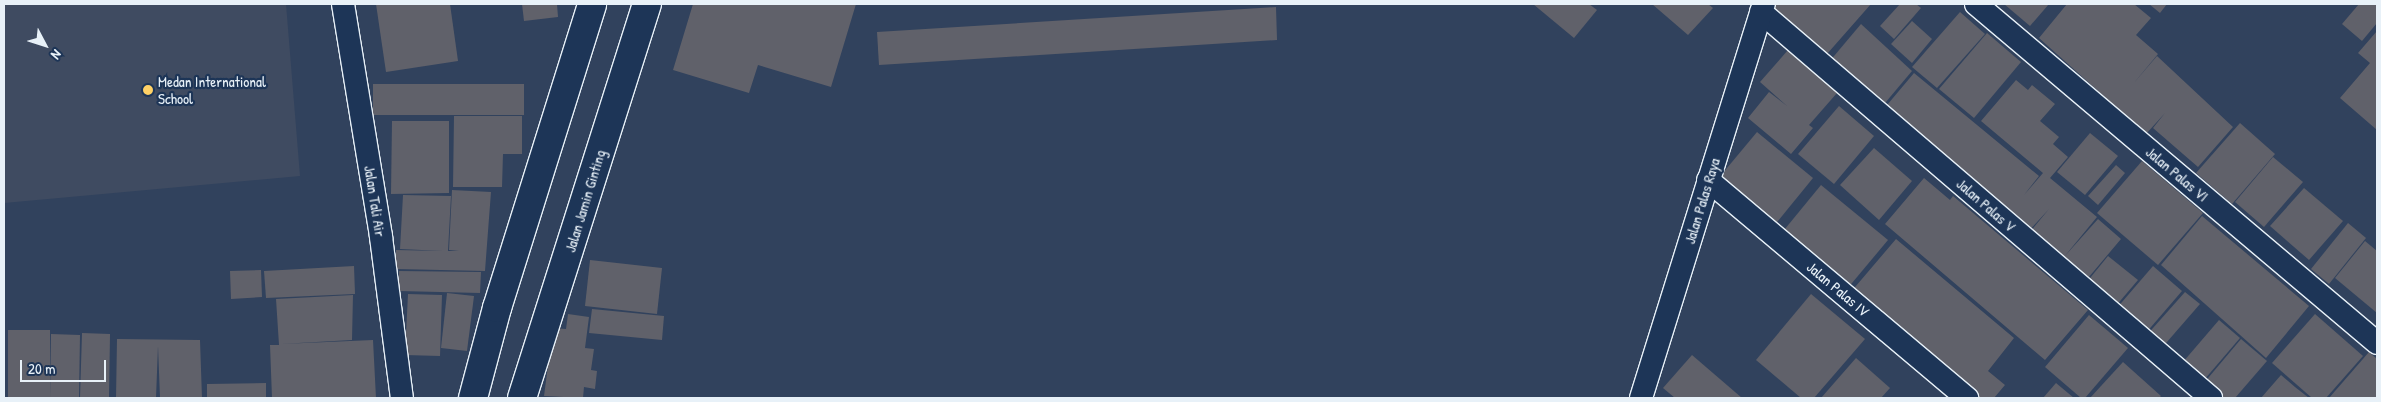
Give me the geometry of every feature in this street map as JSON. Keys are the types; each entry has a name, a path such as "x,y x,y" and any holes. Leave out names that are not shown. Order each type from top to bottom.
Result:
{"highway":[{"path":"473,398 497,308 592,4"},
{"name":"Jalan Jamin Ginting","path":"522,398 647,4"}],"street":[{"name":"Jalan Tali Air","path":"343,4 402,398"},
{"name":"Jalan Palas VI","path":"1976,4 2377,343"},
{"name":"Jalan Palas Raya","path":"1641,398 1762,8"},
{"name":"Jalan Palas V","path":"1762,8 2211,398"},
{"name":"Jalan Palas IV","path":"1708,180 1967,398"}],"shaded area":[{"name":"Medan International School","path":"4,4 286,4 300,176 4,203"}],"building":[{"path":"376,4 450,4 458,61 386,72"},
{"path":"522,4 557,4 558,17 524,21"},
{"path":"693,4 856,4 831,87 758,65 749,93 673,70"},
{"path":"1533,4 1589,4 1597,10 1574,38"},
{"path":"1652,4 1708,4 1713,8 1688,35"},
{"path":"1770,4 1840,5 1871,4 1827,54"},
{"path":"1900,4 1916,4 1921,8 1894,39 1880,26"},
{"path":"2004,4 2049,4 2030,26"},
{"path":"2067,4 2134,4 2151,18 2136,35 2158,54 2133,84 2157,56 2233,127 2198,167 2153,128 2165,113 2146,134 2039,38"},
{"path":"2149,4 2167,4 2160,13"},
{"path":"2359,4 2377,4 2377,23 2362,41 2342,24"},
{"path":"1276,7 1277,40 879,65 877,32"},
{"path":"1960,12 1985,34 1937,88 1912,67"},
{"path":"1912,21 1932,39 1912,63 1891,44"},
{"path":"1861,24 1912,71 1880,109 1829,62"},
{"path":"2377,31 2377,130 2340,98 2370,63 2358,53"},
{"path":"1987,33 2021,62 1974,118 1939,89"},
{"path":"1788,50 1837,93 1809,125 1813,128 1791,154 1748,118 1769,92 1787,106 1760,82"},
{"path":"1914,73 2039,176 2024,195 2043,173 1981,121 2016,80 2028,90 2032,85 2055,104 2040,121 2059,137 2053,144 2068,157 2050,178 2097,217 2064,257 2098,219 2121,239 2083,284 2029,233 2049,209 2027,233 1882,111"},
{"path":"373,84 524,84 524,115 373,115"},
{"path":"1839,106 1874,136 1834,184 1798,154"},
{"path":"454,116 522,116 522,154 503,154 502,187 453,187"},
{"path":"392,121 449,121 449,193 391,194"},
{"path":"2240,123 2275,154 2232,204 2196,173"},
{"path":"1757,132 1813,178 1773,227 1717,180"},
{"path":"2090,133 2118,156 2085,195 2057,172"},
{"path":"1874,148 1912,181 1879,220 1840,185"},
{"path":"2273,157 2303,182 2264,227 2235,202"},
{"path":"2142,161 2203,213 2158,265 2097,213"},
{"path":"2116,165 2125,173 2098,205 2088,196"},
{"path":"1924,178 1950,200 1953,196 2088,310 2045,360 1885,224"},
{"path":"1821,185 1888,240 1847,289 1780,235"},
{"path":"2304,188 2343,221 2309,260 2270,226"},
{"path":"452,190 491,192 485,271 396,269 396,250 443,251 400,249 403,195 451,196 448,251 459,251 449,250"},
{"path":"2202,216 2309,306 2266,358 2161,265"},
{"path":"2348,223 2366,238 2329,284 2311,269"},
{"path":"1896,239 2014,338 1988,371 2005,385 1994,398 1976,398 1850,293"},
{"path":"2365,241 2377,251 2377,313 2335,278"},
{"path":"2108,256 2138,280 2115,307 2086,283"},
{"path":"590,260 662,268 657,314 585,306"},
{"path":"354,266 355,294 266,298 264,271"},
{"path":"2153,266 2182,291 2145,334 2116,309"},
{"path":"261,270 262,297 231,299 230,271"},
{"path":"399,271 481,272 480,293 399,291"},
{"path":"2185,292 2200,304 2160,350 2145,337"},
{"path":"447,293 474,296 467,351 441,348"},
{"path":"408,294 442,295 440,356 405,355"},
{"path":"1811,294 1865,339 1814,398 1801,398 1756,360"},
{"path":"353,295 352,340 281,344 373,340 376,398 272,398 270,345 279,345 276,299"},
{"path":"592,309 664,316 662,340 589,333"},
{"path":"568,314 589,317 585,348 594,349 591,370 597,371 595,389 584,387 583,398 544,396 553,328 566,329"},
{"path":"2315,314 2363,356 2326,398 2312,398 2272,363"},
{"path":"2089,315 2128,348 2085,398 2081,398 2045,367"},
{"path":"2219,320 2240,338 2198,387 2177,369"},
{"path":"8,330 50,330 50,397 8,397"},
{"path":"82,333 110,334 109,398 80,398"},
{"path":"51,334 80,335 79,398 50,398"},
{"path":"117,339 200,340 202,398 160,398 158,346 156,398 116,398"},
{"path":"2241,339 2267,361 2235,398 2220,398 2203,384"},
{"path":"2369,352 2377,359 2377,398 2329,398"},
{"path":"1692,355 1742,398 1675,398 1663,388"},
{"path":"1856,358 1890,388 1881,398 1821,398"},
{"path":"2123,362 2161,396 2159,398 2090,398"},
{"path":"2281,375 2295,387 2309,398 2261,398"},
{"path":"266,383 266,398 207,398 207,384"},
{"path":"2056,383 2074,398 2043,398"}],"place":[{"name":"Medan International School","path":"148,90"}]}
